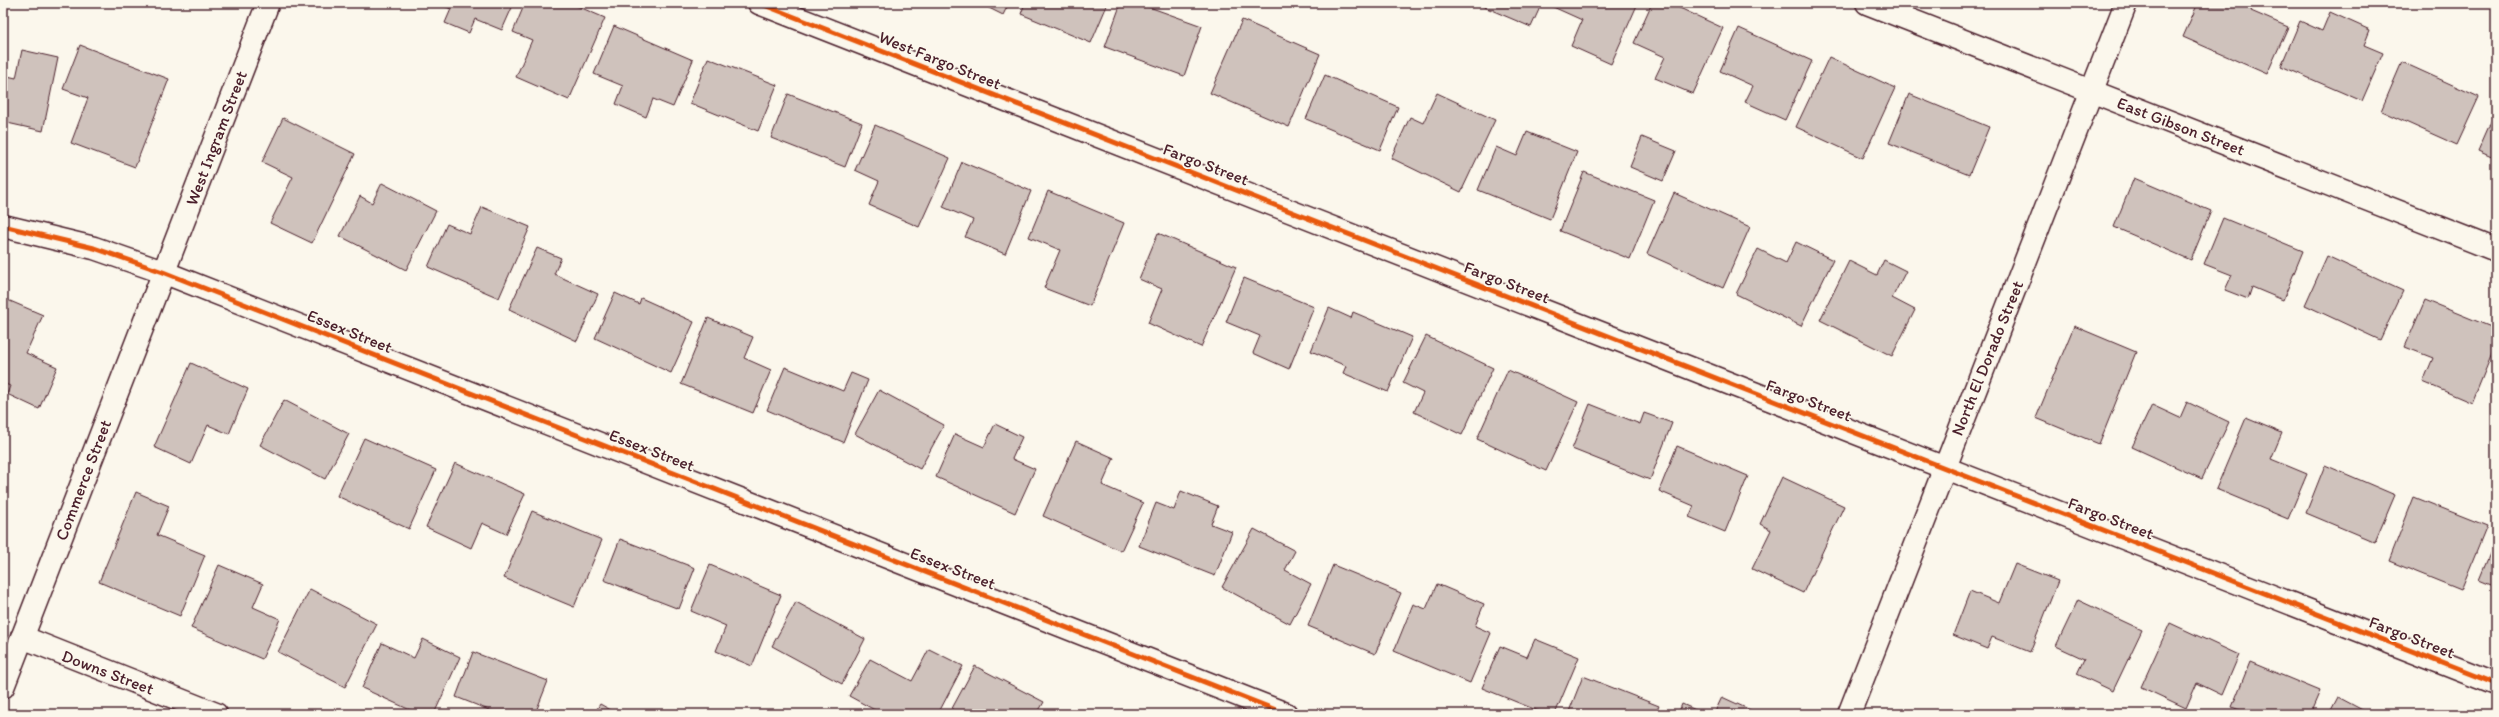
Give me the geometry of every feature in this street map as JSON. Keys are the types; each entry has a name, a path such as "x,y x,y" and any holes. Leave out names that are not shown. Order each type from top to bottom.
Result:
{"street":[{"name":"West Ingram Street","path":"163,272 268,3"},
{"name":"West Fargo Street","path":"759,3 1112,142"},
{"name":"East Gibson Street","path":"1866,3 2496,250"},
{"name":"North El Dorado Street","path":"1849,714 1944,468 2093,92 2126,3"},
{"name":"Fargo Street","path":"1112,142 2496,684"},
{"name":"Essex Street","path":"3,226 94,248 163,272 1286,714"},
{"name":"Commerce Street","path":"3,687 163,272"},
{"name":"Downs Street","path":"22,637 216,714"}],"building":[{"path":"437,3 514,3 502,30 475,19 469,33 445,23 451,9"},
{"path":"525,3 570,3 605,18 569,100 516,77 532,40 513,32"},
{"path":"979,3 1009,3 1003,15"},
{"path":"1025,3 1108,3 1091,43 1021,14"},
{"path":"1121,3 1138,3 1202,26 1184,76 1105,47"},
{"path":"1475,3 1542,3 1531,27"},
{"path":"1553,3 1638,3 1611,64 1571,46 1582,20 1551,6"},
{"path":"1652,3 1669,3 1723,28 1693,94 1655,78 1665,57 1634,43"},
{"path":"2198,3 2254,3 2251,11 2288,27 2267,74 2183,37"},
{"path":"2330,12 2370,30 2364,45 2383,53 2362,101 2281,66 2300,21 2322,31"},
{"path":"1242,20 1320,54 1289,127 1210,93"},
{"path":"614,26 693,60 673,107 653,99 646,117 616,104 623,86 594,74"},
{"path":"1739,28 1812,61 1785,120 1745,102 1753,86 1720,71"},
{"path":"80,45 169,79 135,167 71,143 88,98 63,89"},
{"path":"22,50 58,58 43,131 3,122 3,75 16,78"},
{"path":"1829,57 1895,88 1863,158 1796,127"},
{"path":"708,58 777,85 758,131 690,103"},
{"path":"2402,62 2479,97 2457,145 2381,111"},
{"path":"1325,75 1398,107 1380,150 1306,119"},
{"path":"1437,93 1495,120 1461,192 1391,158 1410,117 1423,123"},
{"path":"788,94 862,123 845,167 771,138"},
{"path":"1909,94 1989,127 1969,175 1889,143"},
{"path":"2496,110 2496,159 2478,151"},
{"path":"283,118 355,154 312,243 270,223 293,177 262,162"},
{"path":"875,125 950,158 919,227 869,205 879,181 855,170"},
{"path":"1527,132 1577,152 1550,219 1478,190 1496,147 1517,156"},
{"path":"1642,137 1676,151 1663,181 1630,167"},
{"path":"962,162 1031,191 1005,254 965,237 973,220 943,207"},
{"path":"1584,172 1654,200 1630,259 1560,231"},
{"path":"2134,178 2211,211 2191,260 2114,227"},
{"path":"382,183 436,211 406,270 340,236 360,196 372,203"},
{"path":"1048,191 1124,223 1090,306 1044,288 1060,250 1029,237"},
{"path":"1674,193 1750,227 1723,288 1647,254"},
{"path":"482,207 530,227 499,298 428,267 447,224 470,234"},
{"path":"2223,218 2303,251 2283,300 2252,287 2248,299 2225,290 2232,275 2204,264"},
{"path":"1158,233 1236,267 1201,347 1148,323 1162,289 1139,279"},
{"path":"1796,242 1833,260 1801,326 1736,294 1758,249 1786,263"},
{"path":"537,248 561,258 554,274 598,294 577,341 509,309"},
{"path":"2327,256 2403,291 2380,340 2305,305"},
{"path":"1884,260 1906,271 1892,298 1915,310 1892,356 1820,320 1849,261 1877,275"},
{"path":"1244,278 1314,307 1289,369 1253,353 1260,336 1226,322"},
{"path":"615,293 639,304 641,298 694,322 671,373 595,338"},
{"path":"3,298 43,315 26,353 57,367 39,409 7,394 10,386 3,383"},
{"path":"2425,300 2496,329 2496,344 2472,403 2423,382 2433,358 2405,347"},
{"path":"1329,308 1351,318 1353,312 1412,337 1388,392 1343,373 1346,366 1311,351"},
{"path":"708,318 753,337 744,358 771,370 753,413 681,384"},
{"path":"2074,326 2136,352 2099,444 2036,418"},
{"path":"1426,336 1493,368 1462,435 1414,412 1423,393 1403,383"},
{"path":"191,363 248,389 229,434 208,425 191,464 154,447"},
{"path":"785,367 843,391 851,373 868,380 843,442 767,410"},
{"path":"1508,370 1578,402 1546,471 1477,439"},
{"path":"879,390 944,425 920,469 855,434"},
{"path":"284,400 349,434 325,479 260,445"},
{"path":"2187,402 2229,422 2202,479 2132,447 2152,405 2180,418"},
{"path":"1590,404 1640,424 1644,413 1672,423 1650,480 1572,449"},
{"path":"2246,418 2282,433 2271,459 2307,474 2288,519 2216,489"},
{"path":"995,424 1022,437 1012,459 1035,469 1015,513 936,477 955,434 984,447"},
{"path":"364,438 436,470 409,529 337,496"},
{"path":"1076,441 1114,458 1102,485 1143,503 1121,551 1043,516"},
{"path":"1677,446 1748,476 1725,532 1689,517 1694,506 1659,491"},
{"path":"455,463 525,494 506,534 482,523 471,548 426,527"},
{"path":"2325,465 2395,495 2375,542 2306,513"},
{"path":"1782,477 1844,506 1803,593 1752,569 1771,530 1760,524"},
{"path":"1181,491 1218,506 1211,524 1232,532 1215,576 1139,546 1156,503 1174,510"},
{"path":"136,492 169,506 157,535 205,555 180,616 99,582"},
{"path":"2414,497 2487,526 2461,590 2389,561"},
{"path":"532,511 602,540 574,607 504,578"},
{"path":"1254,529 1295,551 1285,570 1311,584 1290,624 1222,587"},
{"path":"620,539 695,568 679,609 604,580"},
{"path":"2496,539 2496,587 2479,580"},
{"path":"2015,564 2058,581 2030,652 1992,637 1987,649 1953,635 1970,591 1999,603"},
{"path":"219,565 263,584 253,607 280,619 262,659 191,628"},
{"path":"710,565 781,595 752,666 716,651 726,626 691,611"},
{"path":"1333,565 1401,593 1375,654 1308,626"},
{"path":"1437,584 1484,604 1475,626 1491,633 1470,683 1394,651 1413,604 1426,609"},
{"path":"310,589 377,624 345,687 278,652"},
{"path":"2078,600 2142,630 2113,691 2077,674 2084,659 2056,646"},
{"path":"796,602 865,639 842,684 772,646"},
{"path":"2170,623 2239,655 2222,695 2197,683 2186,708 2141,687"},
{"path":"423,639 460,657 434,714 419,714 362,688 382,643 414,658"},
{"path":"1535,639 1579,657 1555,714 1546,714 1482,688 1500,646 1527,657"},
{"path":"929,649 963,666 938,714 882,714 849,696 870,659 912,681"},
{"path":"473,652 548,681 535,714 493,714 494,712 456,697"},
{"path":"2250,662 2320,691 2310,714 2249,714 2232,707"},
{"path":"975,666 1044,702 1037,714 949,714"},
{"path":"1583,676 1659,706 1655,714 1568,714"},
{"path":"1722,697 1759,714 1714,714"},
{"path":"2338,697 2370,714 2329,714"},
{"path":"600,704 618,714 594,714"},
{"path":"1682,704 1705,714 1678,714"}],"cycle path":[{"path":"759,3 2496,684"},
{"path":"3,226 94,248 163,272 1286,714"}]}
